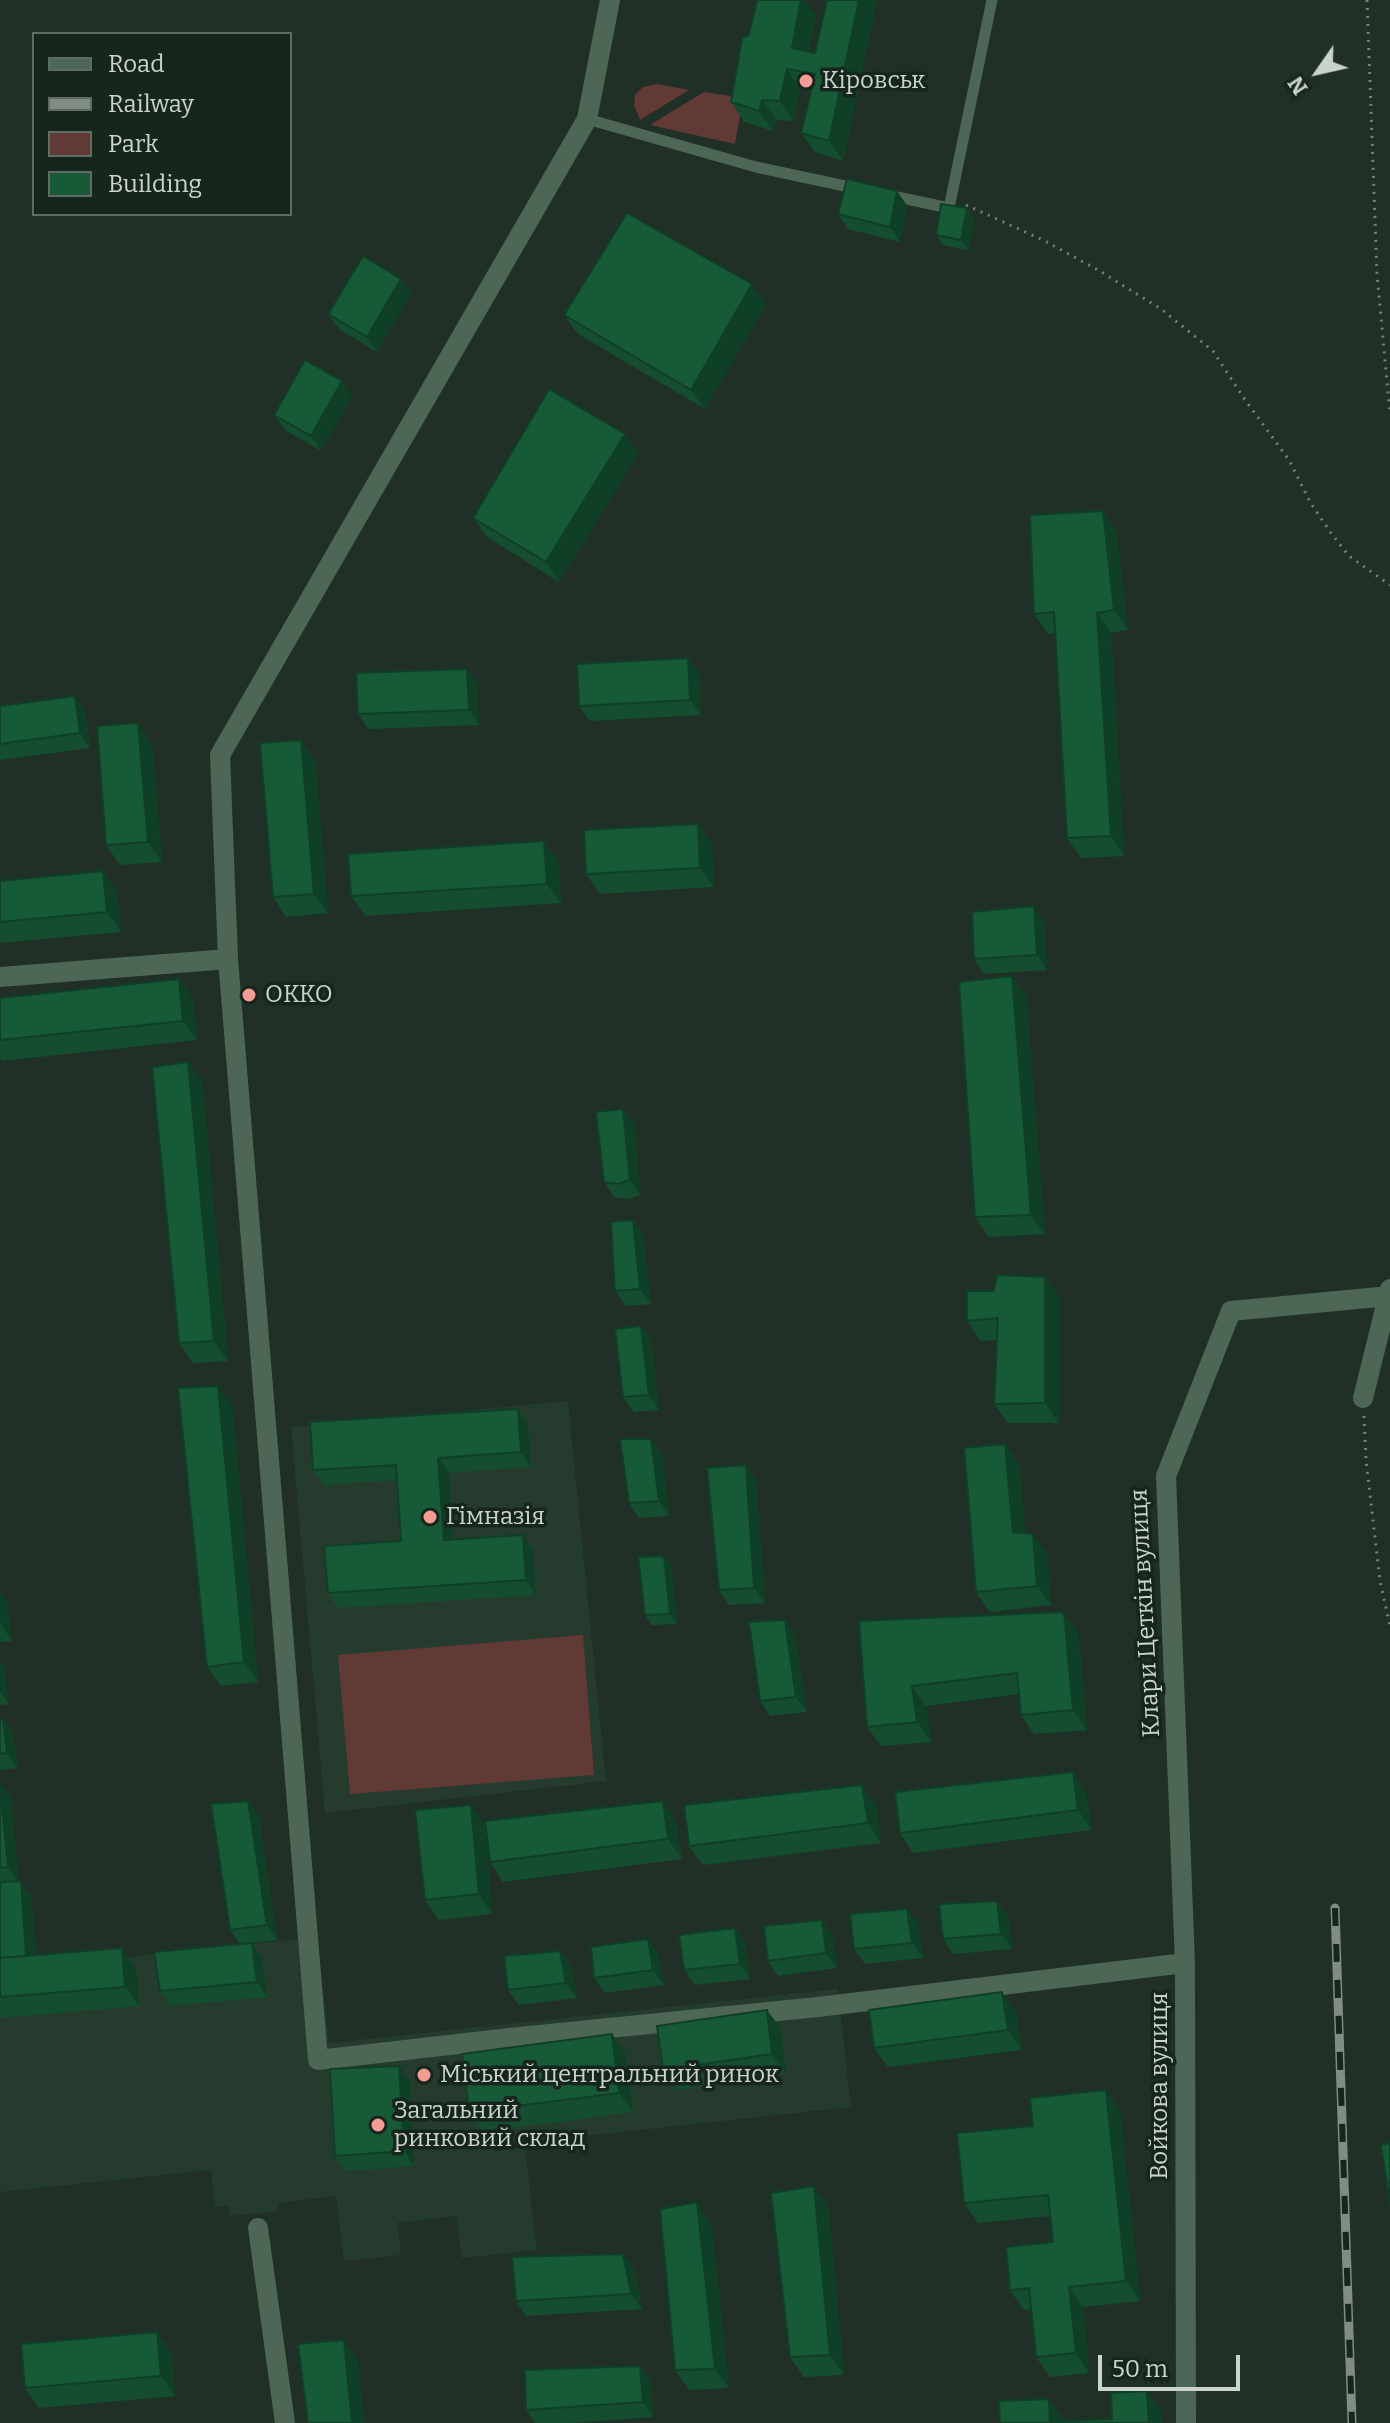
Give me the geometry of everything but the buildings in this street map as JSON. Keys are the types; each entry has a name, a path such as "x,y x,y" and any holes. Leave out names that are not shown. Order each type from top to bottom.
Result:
{"street":[{"path":"610,0 587,119 220,755 228,959 318,2060 818,2007 1185,1963"},
{"path":"0,977 228,959"},
{"path":"1363,1398 1389,1294"},
{"name":"Клари Цеткін вулиця","path":"1178,1749 1166,1476 1231,1311 1389,1294"},
{"name":"Войкова вулиця","path":"1178,1749 1185,1963 1186,2423"},
{"path":"258,2228 285,2423"}],"lane":[{"path":"587,119 756,167 949,208 992,0"}],"path":[{"path":"1367,0 1377,274 1390,414"},
{"path":"951,200 1043,240 1098,270 1161,309 1213,351 1289,460 1310,502 1331,533 1349,556 1390,585"},
{"path":"1363,1398 1367,1476 1380,1581 1390,1626"}],"shaded area":[{"path":"568,1401 606,1781 325,1813 291,1427"},
{"name":"Міський центральний ринок","path":"317,1937 329,2043 838,1989 851,2107 492,2146 493,2151 525,2148 537,2250 462,2258 456,2216 397,2223 401,2255 344,2261 336,2196 278,2203 279,2211 230,2216 229,2206 215,2207 211,2170 0,2192 0,1971"}],"green space":[{"path":"657,84 689,90 640,120 634,105 635,95 643,87"},
{"path":"704,92 743,98 735,144 650,125"},
{"path":"583,1635 594,1775 350,1794 338,1655"}],"railway":[{"path":"1335,1908 1352,2423"}],"place":[{"name":"Кіровськ","path":"806,81"},
{"name":"ОККО","path":"249,995"},
{"name":"Гімназія","path":"430,1517"},
{"name":"Міський центральний ринок","path":"424,2075"},
{"name":"Загальний ринковий склад","path":"378,2125"}]}
